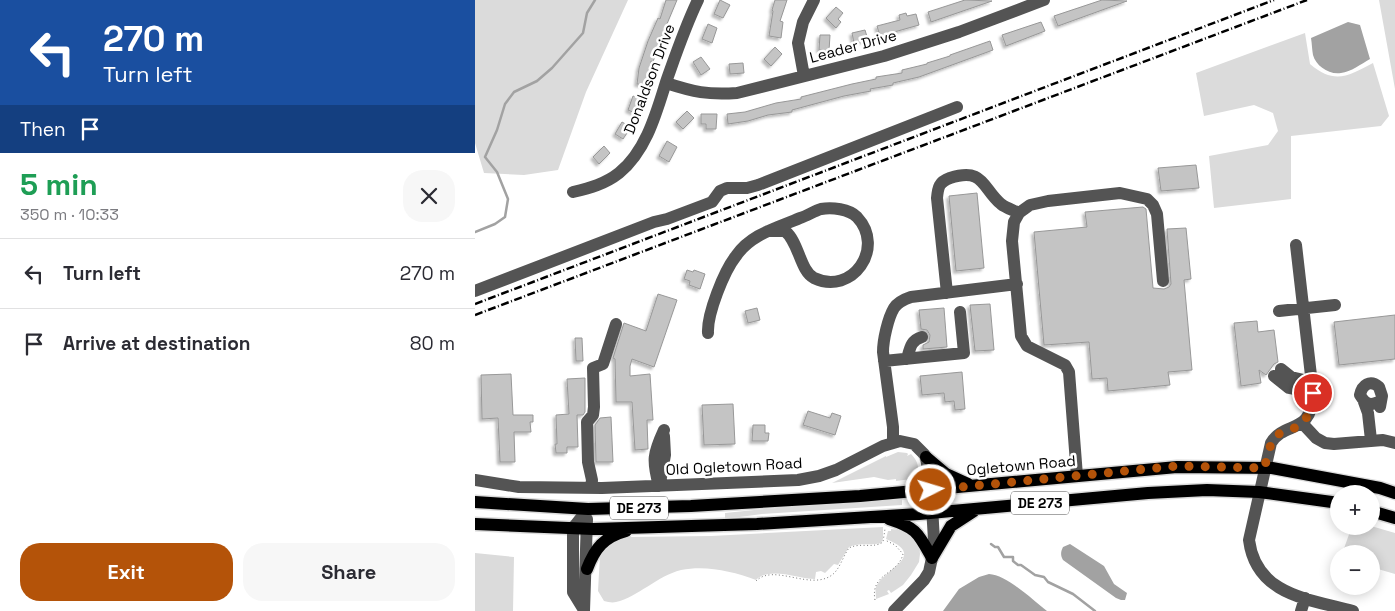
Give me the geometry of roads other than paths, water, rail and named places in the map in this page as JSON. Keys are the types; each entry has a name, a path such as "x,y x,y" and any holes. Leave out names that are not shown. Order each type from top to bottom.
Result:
{"main road":[{"path":"926,457 946,474 973,486"},
{"name":"Ogletown Road","path":"475,502 587,509 809,500 1177,466 1264,468 1324,477 1380,488 1395,493"},
{"name":"DE 273","path":"475,524 587,528 884,522 933,513 1148,493 1207,490 1259,492 1330,502"},
{"path":"884,522 907,525 914,529 932,558 951,526 978,509"},
{"path":"1380,514 1395,518"},
{"path":"587,569 593,554 601,544 613,535 640,527"}],"street":[{"name":"Donaldson Drive","path":"573,192 606,182 620,172 645,141 655,118 688,21 698,0"},
{"path":"804,76 798,43 803,22 814,0"},
{"name":"Leader Drive","path":"666,83 695,93 737,93 884,56 959,32 1044,0"},
{"path":"475,291 654,222 667,220 712,202 720,191 727,188 747,188 758,185 957,107"},
{"path":"947,293 937,198 938,188 942,181 955,176 970,175 980,178 1001,203 1019,213"},
{"path":"1077,476 1069,372 1065,365 1027,346 1021,336 1012,241 1014,222 1019,213 1029,206 1048,201 1120,193 1147,199 1153,205 1157,214 1163,281"},
{"path":"708,333 707,324 722,281 736,256 750,241 768,231 822,209 850,211 858,218 866,232 869,248 863,263 856,272 843,280 826,282 812,277 804,265 792,236 785,231 768,231"},
{"path":"1296,244 1313,387 1313,404 1302,423 1275,437 1271,443 1249,540 1251,554 1260,571 1271,583 1287,593 1353,611"},
{"path":"895,610 918,587 929,572 934,540 931,490 926,457 914,444 906,441 893,443 893,427 883,340 894,308 901,301 911,297 1017,284"},
{"path":"1279,311 1335,305"},
{"path":"884,361 964,353 960,312"},
{"path":"591,488 587,422 593,414 595,407 593,368 603,364 616,324"},
{"path":"907,359 915,339 922,337"},
{"path":"1278,372 1313,387"},
{"path":"1364,402 1368,405 1380,404 1382,396 1379,387 1371,383 1365,384 1361,388 1360,395 1369,413 1371,440"},
{"path":"1302,423 1316,438 1325,443 1334,444 1371,440 1395,442"},
{"name":"Old Ogletown Road","path":"475,480 519,487 591,488 806,479 836,470 883,446 893,443"},
{"path":"584,610 573,592 573,528 587,509"},
{"path":"584,610 587,569 587,509"},
{"path":"1301,611 1305,598"}],"waterway":[{"path":"475,232 495,224 505,217 508,199 497,172 485,157 497,130 505,104 514,92 537,81 552,68 583,33 587,13 595,0"},
{"path":"991,544 998,547 1004,557 1013,557 1013,561 1018,565 1021,565 1035,575 1044,577 1048,582 1073,594 1095,611"}],"railway":[{"path":"475,304 1274,0"},
{"path":"475,315 1307,0"}]}
